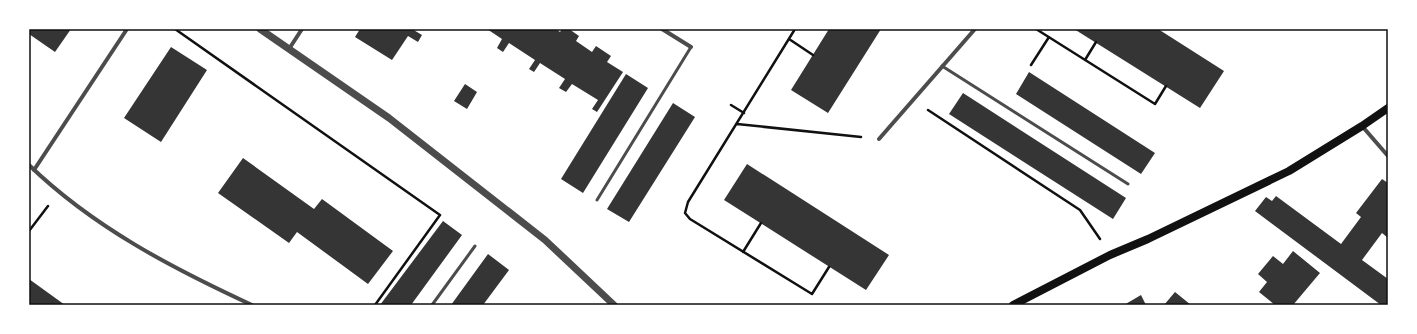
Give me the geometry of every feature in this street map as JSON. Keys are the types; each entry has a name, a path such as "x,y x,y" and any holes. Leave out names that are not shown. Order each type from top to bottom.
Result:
{"main road":[{"path":"1014,305 1110,255 1148,239 1289,171 1362,126 1388,108"}],"street":[{"path":"34,170 127,29"},
{"path":"260,29 389,118 545,240 614,305"},
{"path":"289,49 302,29"},
{"path":"662,29 691,47"},
{"path":"879,139 974,29"},
{"path":"1362,126 1388,156"},
{"path":"29,165 88,215 148,254 252,305"}],"lane":[{"path":"597,200 691,47"},
{"path":"942,66 1128,184"},
{"path":"432,305 475,246"}],"path":[{"path":"175,29 440,215 375,305"},
{"path":"795,29 688,202 686,213 690,219 812,294 830,267"},
{"path":"1036,29 1155,104 1166,86"},
{"path":"1031,65 1049,37"},
{"path":"789,39 813,55"},
{"path":"1085,60 1096,42"},
{"path":"913,100 1080,210 1110,255"},
{"path":"732,105 744,112"},
{"path":"736,124 879,139"},
{"path":"29,231 59,191"},
{"path":"743,252 761,223"}],"building":[{"path":"29,29 71,29 55,52 29,34"},
{"path":"360,29 412,29 422,35 418,42 408,36 392,60 355,37"},
{"path":"487,29 556,29 560,32 562,29 569,29 579,36 576,41 592,52 596,46 611,56 607,62 623,72 597,112 592,109 598,100 572,84 566,92 559,88 565,79 540,63 534,72 529,69 535,60 509,43 503,52 497,48 502,39"},
{"path":"829,29 881,29 828,113 791,90"},
{"path":"1074,29 1158,29 1224,71 1200,108"},
{"path":"171,47 207,70 161,142 124,118"},
{"path":"1029,72 1155,153 1141,174 1016,94"},
{"path":"626,74 648,88 583,193 561,179"},
{"path":"465,84 477,92 467,109 454,101"},
{"path":"963,93 1126,198 1113,219 949,114"},
{"path":"673,103 695,117 629,222 607,209"},
{"path":"243,158 314,209 322,199 393,251 368,284 297,232 289,243 218,193"},
{"path":"747,164 889,255 866,290 724,200"},
{"path":"1382,179 1388,183 1388,238 1382,233 1362,260 1388,279 1388,305 1381,305 1255,211 1266,197 1272,201 1276,196 1341,244 1361,217 1356,213"},
{"path":"443,221 462,235 411,305 380,305"},
{"path":"1293,251 1320,273 1293,305 1275,305 1259,292 1267,282 1258,274 1273,256 1283,264"},
{"path":"488,254 509,270 483,305 451,305"},
{"path":"29,279 65,305 29,305"},
{"path":"1175,292 1191,305 1164,305"},
{"path":"1141,295 1146,305 1124,305"}]}
